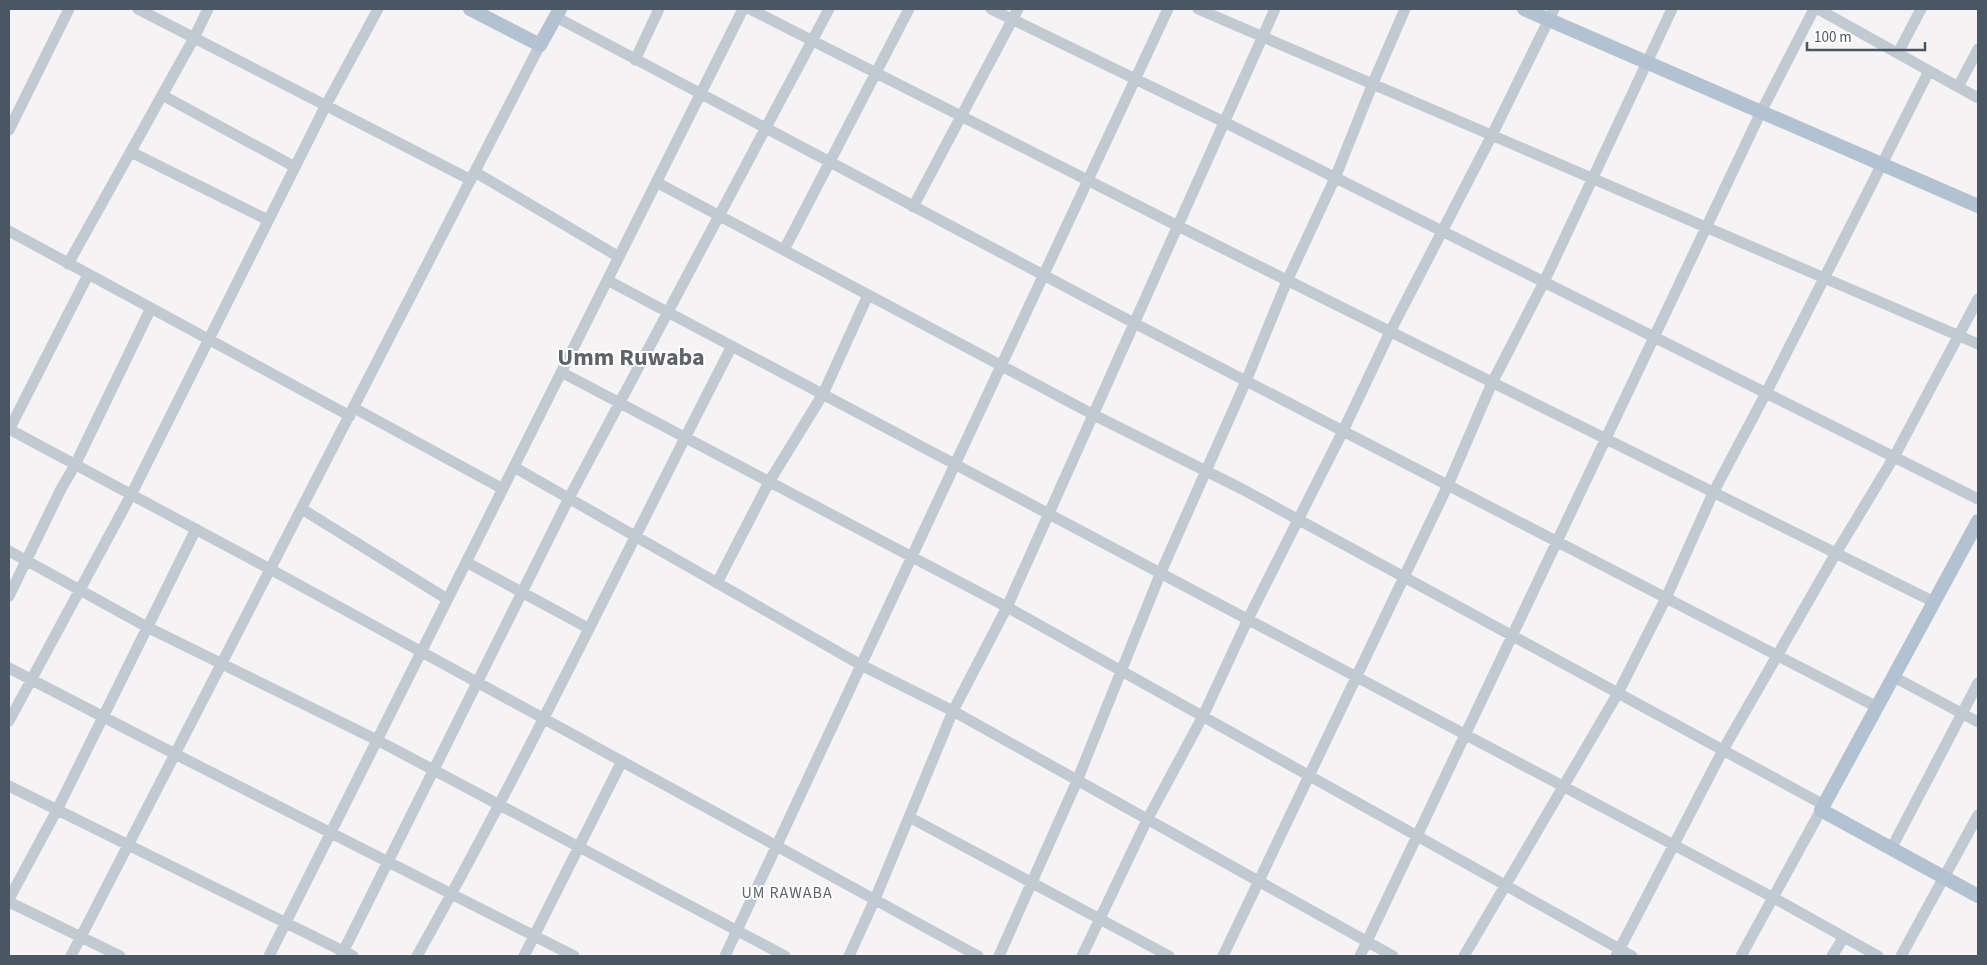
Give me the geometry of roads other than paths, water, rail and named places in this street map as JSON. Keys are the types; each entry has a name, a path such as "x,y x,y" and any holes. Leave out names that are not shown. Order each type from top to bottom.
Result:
{"main road":[{"path":"472,9 540,45 558,13"},
{"path":"1524,9 1552,14 1647,62 1978,206"},
{"path":"1977,525 1822,808 1891,849 1978,896"}],"street":[{"path":"9,130 69,9"},
{"path":"138,9 326,105 473,176 619,256"},
{"path":"68,264 194,38 208,9"},
{"path":"9,721 131,494 326,105 378,9"},
{"path":"635,60 659,9"},
{"path":"268,956 743,9"},
{"path":"750,9 1287,281 1934,602"},
{"path":"9,786 346,955 388,862 569,498 829,9"},
{"path":"784,250 909,9"},
{"path":"992,9 1016,14 1135,79 1978,499"},
{"path":"725,956 1168,9"},
{"path":"1198,9 1978,344"},
{"path":"849,956 875,899 953,712 1007,607 1050,513 1274,9"},
{"path":"999,956 1077,780 1161,572 1246,381 1287,281 1335,178 1405,9"},
{"path":"1223,956 1358,677 1448,485 1492,383 1544,282 1672,9"},
{"path":"1360,956 1761,112 1816,9 1978,98"},
{"path":"1898,53 1921,9"},
{"path":"558,13 635,60 828,162 1134,323 1877,707"},
{"path":"913,206 1016,14"},
{"path":"1082,956 1147,820 1202,716 1390,332 1552,14"},
{"path":"71,956 540,45"},
{"path":"1958,87 1978,49"},
{"path":"1464,956 1618,693 1666,598 1713,492 1883,165 1929,70"},
{"path":"162,95 295,167"},
{"path":"131,152 268,220"},
{"path":"656,182 1094,415 1205,470 1299,520 1723,750 1822,808 1741,956"},
{"path":"9,232 208,340 503,488"},
{"path":"88,274 9,430 270,569 978,956"},
{"path":"607,280 1564,786 1878,956"},
{"path":"717,583 769,482 823,394 868,295"},
{"path":"1617,953 1723,750 1836,553 1894,457 1978,299"},
{"path":"9,596 151,308"},
{"path":"417,956 452,894 543,718 732,346"},
{"path":"561,372 1007,607 1506,886 1617,953 1632,956"},
{"path":"514,467 862,665 1077,780 1392,956"},
{"path":"302,509 447,600"},
{"path":"120,956 80,938 9,900 57,810 196,529"},
{"path":"9,551 148,627 377,740 785,956"},
{"path":"466,562 588,628"},
{"path":"9,668 574,956"},
{"path":"1894,677 1978,722"},
{"path":"1891,849 1978,683"},
{"path":"524,956 622,761"},
{"path":"1901,956 1978,816"},
{"path":"909,817 1169,956"},
{"path":"1832,956 1844,937"}],"district":[{"name":"Umm Ruwaba","path":"631,357"},
{"name":"UM RAWABA","path":"787,892"}]}
